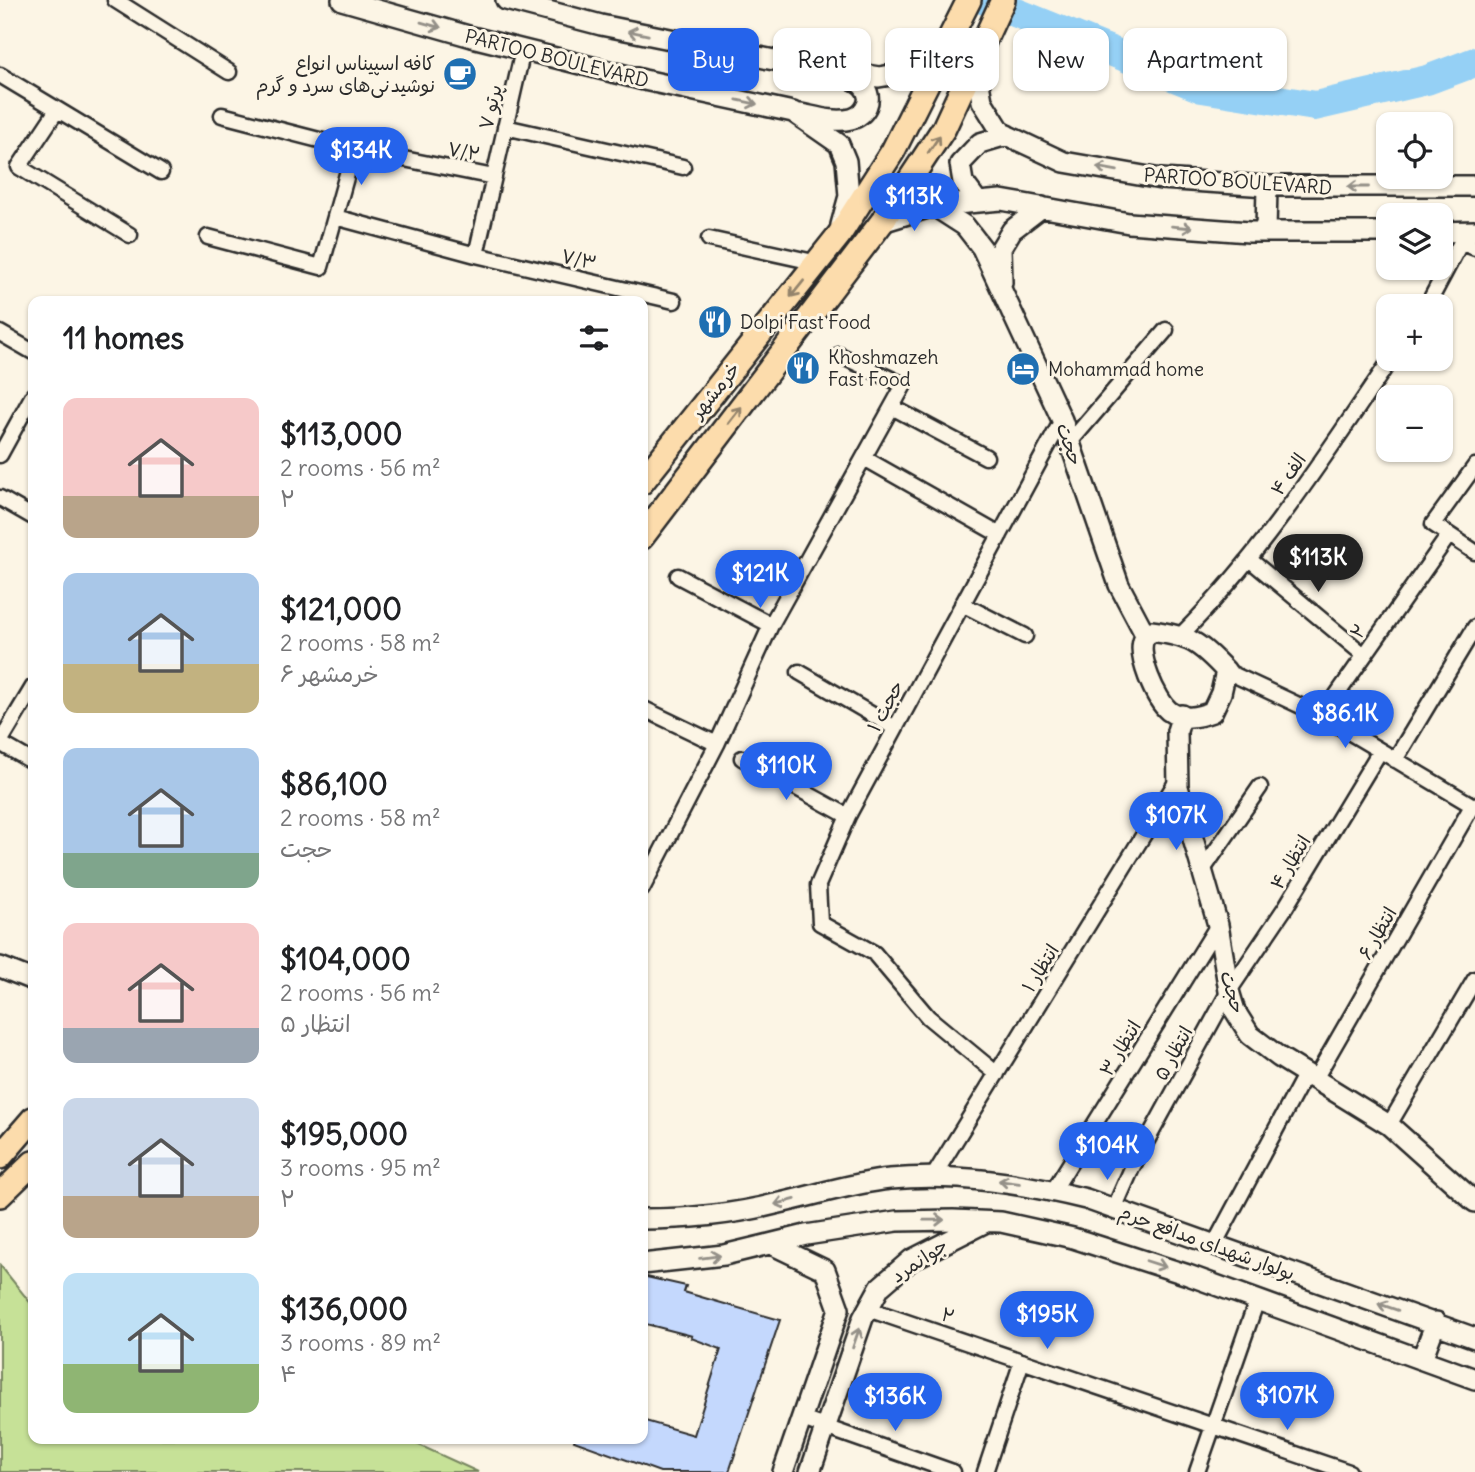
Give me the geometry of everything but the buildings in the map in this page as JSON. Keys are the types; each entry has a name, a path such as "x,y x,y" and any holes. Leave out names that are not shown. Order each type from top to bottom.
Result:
{"main road":[{"name":"PARTOO BOULEVARD","path":"342,0 523,50 644,80 793,112 839,144 846,161 849,197 839,235"},
{"path":"506,0 601,25 773,59"},
{"name":"خرمشهر","path":"991,28 1003,0"},
{"name":"خرمشهر","path":"955,28 966,6"},
{"path":"793,112 844,120 859,117 864,113 868,100 865,91"},
{"name":"خرمشهر","path":"648,474 839,235 893,151 923,91"},
{"name":"خرمشهر","path":"648,529 882,222 944,128 961,91"},
{"name":"PARTOO BOULEVARD","path":"980,91 982,101 1002,133 1064,162 1161,179 1266,186 1475,186"},
{"path":"978,202 963,182 960,164 980,143 1007,135"},
{"path":"1266,186 1266,232"},
{"path":"882,222 934,206 1001,200 1129,223 1266,232 1376,232"},
{"name":"حجت","path":"934,206 965,226 982,248 1062,420 1119,585 1146,636"},
{"path":"1002,294 1000,248 1013,230 1042,207"},
{"path":"666,450 693,469"},
{"path":"1151,631 1181,635 1207,650 1226,671 1221,693 1212,712 1193,719 1170,712 1152,687 1142,657 1143,640 1151,631"},
{"name":"حجت","path":"1182,715 1177,731 1178,787 1218,925 1235,1011 1250,1035 1389,1125 1475,1202"},
{"path":"7,970 28,978"},
{"path":"7,970 28,987"},
{"path":"0,1157 28,1126"},
{"path":"0,1195 28,1168"},
{"name":"بولوار شهدای مدافع حرم","path":"648,1219 708,1217 888,1179 933,1177 997,1181 1086,1199 1475,1338"},
{"name":"بولوار شهدای مدافع حرم","path":"648,1263 724,1255 806,1235 897,1221 1001,1222 1073,1238 1188,1275 1475,1379"},
{"name":"جوانمرد","path":"810,1472 863,1318 880,1287 911,1261 986,1221"},
{"path":"771,1244 825,1270 839,1309 783,1472"},
{"path":"1422,1359 1436,1322"}],"street":[{"path":"115,0 229,72"},
{"name":"پرتو ۷","path":"475,255 523,50"},
{"path":"0,75 161,172"},
{"path":"57,110 19,167 130,235"},
{"name":"۷/۲","path":"222,115 354,149 494,177"},
{"path":"505,127 683,167"},
{"path":"208,237 321,267 354,149"},
{"name":"۷/۳","path":"335,217 475,255 674,300"},
{"path":"709,239 818,262"},
{"path":"1435,294 1470,239"},
{"path":"1070,442 1166,330"},
{"path":"0,333 28,349"},
{"path":"648,864 717,744 771,625 904,385 839,355"},
{"name":"۴ الف","path":"1181,635 1222,593 1280,519 1383,371"},
{"path":"0,455 28,404"},
{"path":"892,407 986,457"},
{"name":"حجت ۱","path":"997,1074 928,1017 874,953 820,923 818,885 848,816 1062,420"},
{"path":"864,458 1000,535"},
{"path":"1475,466 1433,524 1475,552"},
{"path":"0,498 28,514"},
{"name":"۲","path":"1322,716 1449,535"},
{"path":"1249,559 1364,655"},
{"path":"678,576 771,625"},
{"path":"962,604 1025,636"},
{"path":"1395,760 1475,627"},
{"path":"1226,671 1322,716 1474,806"},
{"path":"799,673 895,728"},
{"path":"28,695 2,735 28,758"},
{"path":"648,711 717,744"},
{"name":"انتظار ۴","path":"1229,991 1285,908 1380,751"},
{"path":"742,758 848,816"},
{"name":"انتظار ۱","path":"933,1177 1178,778"},
{"path":"1202,871 1260,787"},
{"name":"انتظار ۶","path":"1213,1245 1310,1076 1474,806"},
{"name":"انتظار ۳","path":"1053,1191 1218,925"},
{"path":"1389,1125 1475,979"},
{"name":"انتظار ۵","path":"1114,1209 1132,1168 1229,991"},
{"path":"1197,1472 1257,1300"},
{"name":"۲","path":"868,1308 1349,1472"},
{"path":"985,1472 1021,1361"},
{"path":"802,1419 953,1472"}],"green space":[{"path":"0,1265 28,1300 28,1444 417,1444 478,1472 0,1472"}],"waterway":[{"path":"985,0 1202,88 1315,106 1427,80 1475,62"}],"place":[{"name":"كافه اسپیناس انواع نوشیدنی‌های سرد و گرم","path":"460,74"},
{"name":"Dolpi Fast Food","path":"715,322"},
{"name":"Khoshmazeh Fast Food","path":"803,368"},
{"name":"Mohammad home","path":"1023,369"}]}
